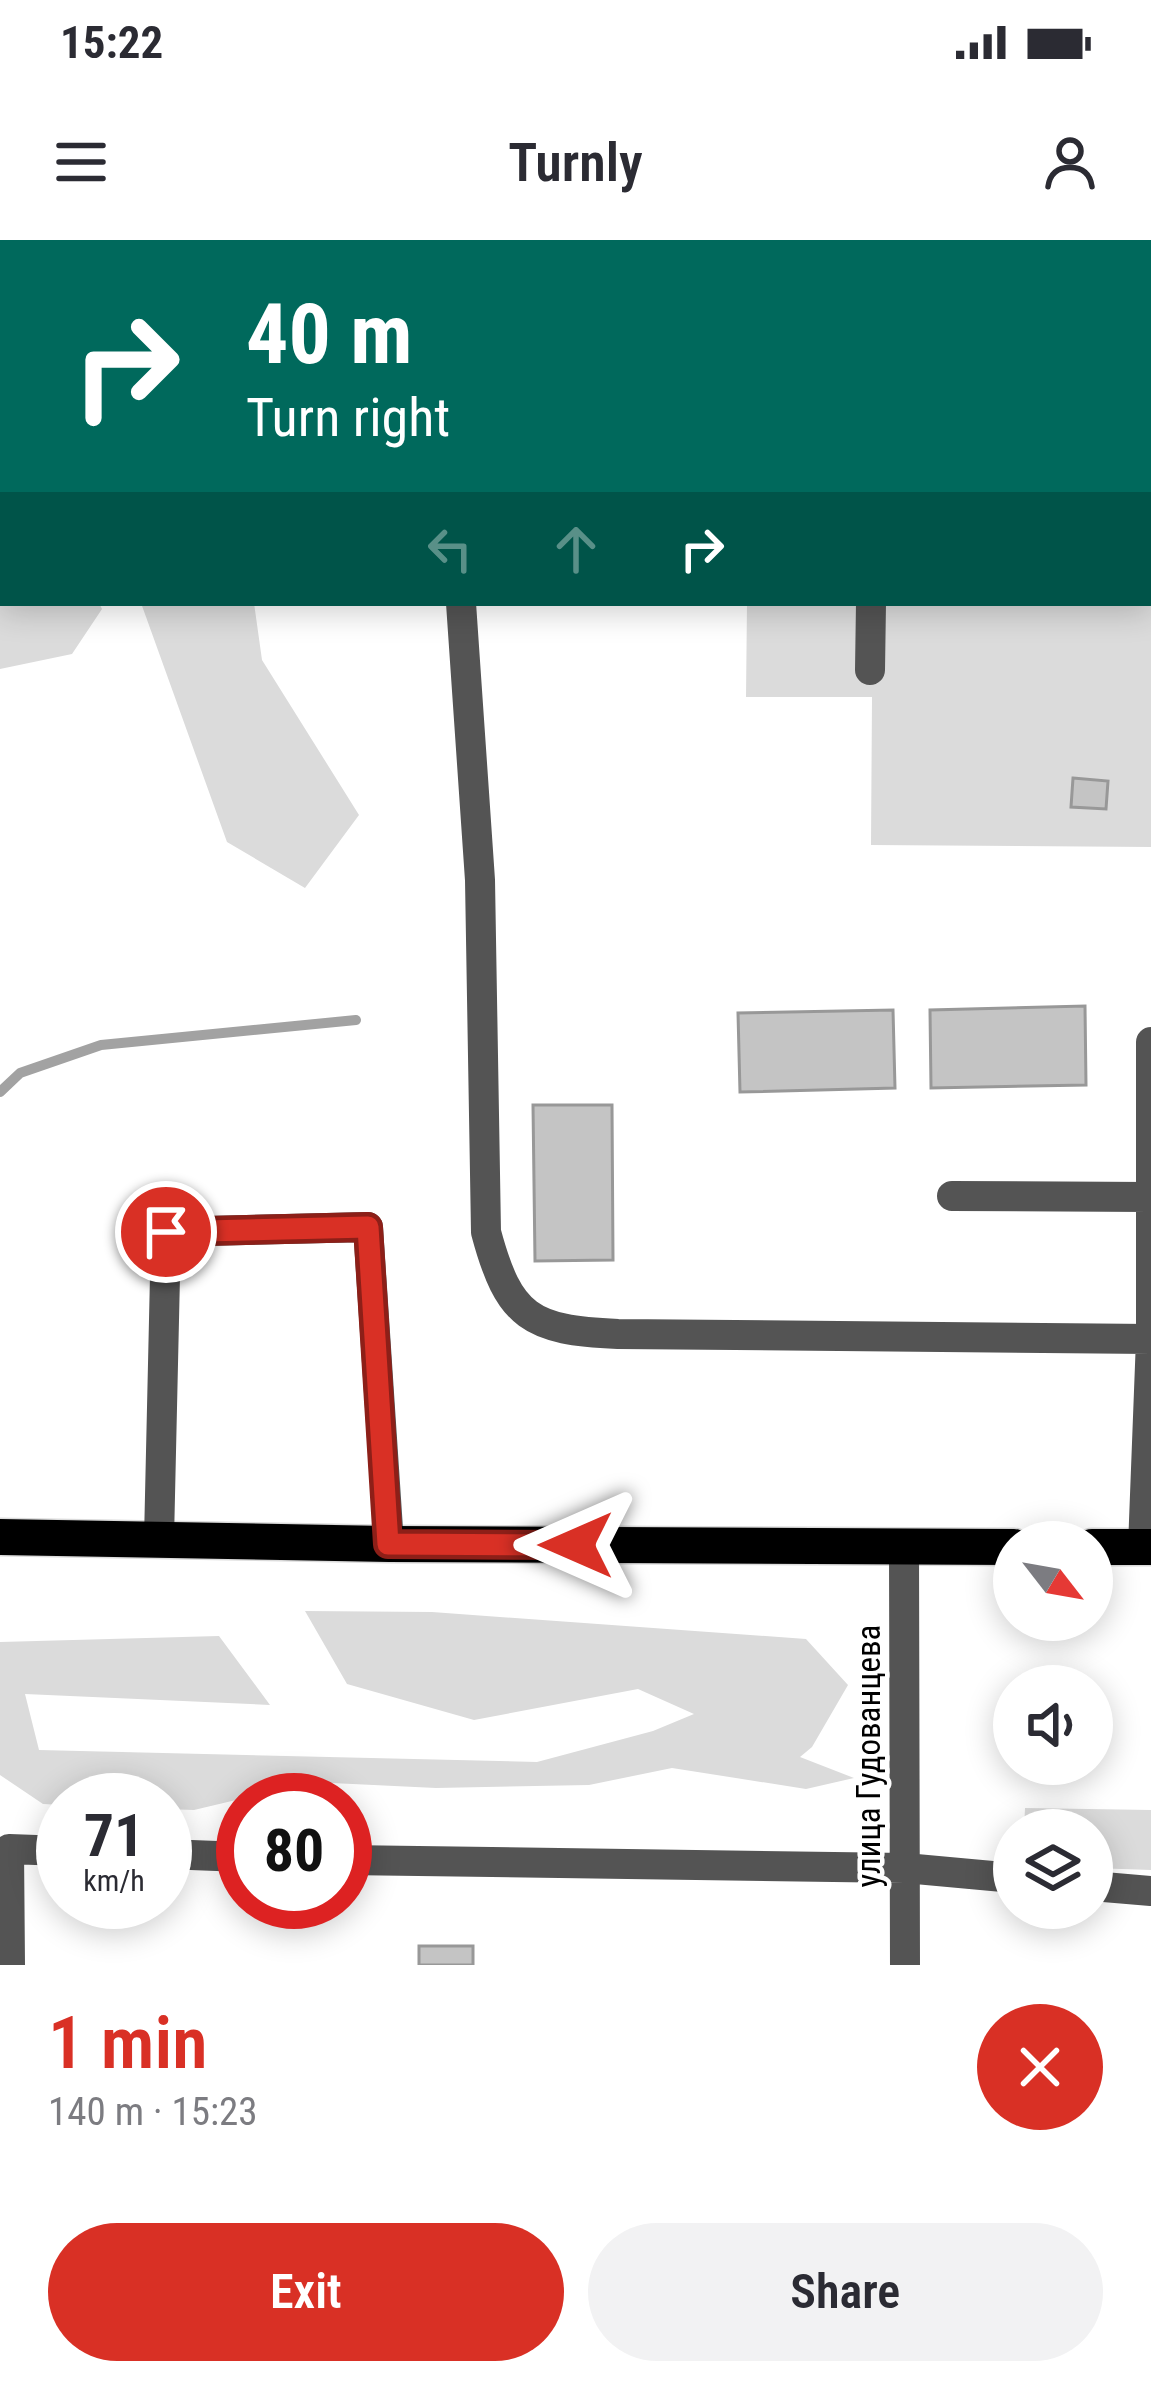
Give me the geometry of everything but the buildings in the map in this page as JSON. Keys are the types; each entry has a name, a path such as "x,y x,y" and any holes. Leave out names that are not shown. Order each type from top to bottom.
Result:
{"highway":[{"path":"0,1537 993,1547"},
{"path":"1113,1547 1147,1547"}],"street":[{"path":"461,606 479,880 486,1232 500,1283 530,1318 567,1332 618,1334 1150,1339"},
{"path":"870,670 871,606"},
{"path":"1147,1547 1151,1042"},
{"path":"952,1196 1149,1197"},
{"path":"159,1540 166,1232 368,1227 388,1544"},
{"name":"улица Гудованцева","path":"904,1546 905,1965"},
{"path":"10,1965 9,1849 36,1850"},
{"path":"372,1860 904,1868 993,1877"},
{"path":"1113,1888 1151,1891"}],"shaded area":[{"path":"0,606 100,606 72,654 0,669"},
{"path":"142,606 254,606 262,660 359,815 305,888 227,842"},
{"path":"747,606 1151,606 1151,847 871,845 872,697 746,697"},
{"path":"305,1611 432,1612 806,1639 848,1685 812,1747 800,1757 854,1778 806,1789 672,1768 589,1785 436,1788 372,1785 372,1773 216,1773 216,1805 194,1810 192,1773 36,1773 36,1799 0,1775 0,1642 219,1636 270,1705 25,1694 39,1750 537,1762 653,1731 694,1714 638,1689 474,1720 347,1684"},
{"path":"1113,1809 1151,1810 1151,1870 1113,1869"}],"waterway":[{"path":"0,1092 20,1073 101,1045 356,1020"}],"route":[{"path":"166,1232 368,1227 388,1544 576,1545"}]}
